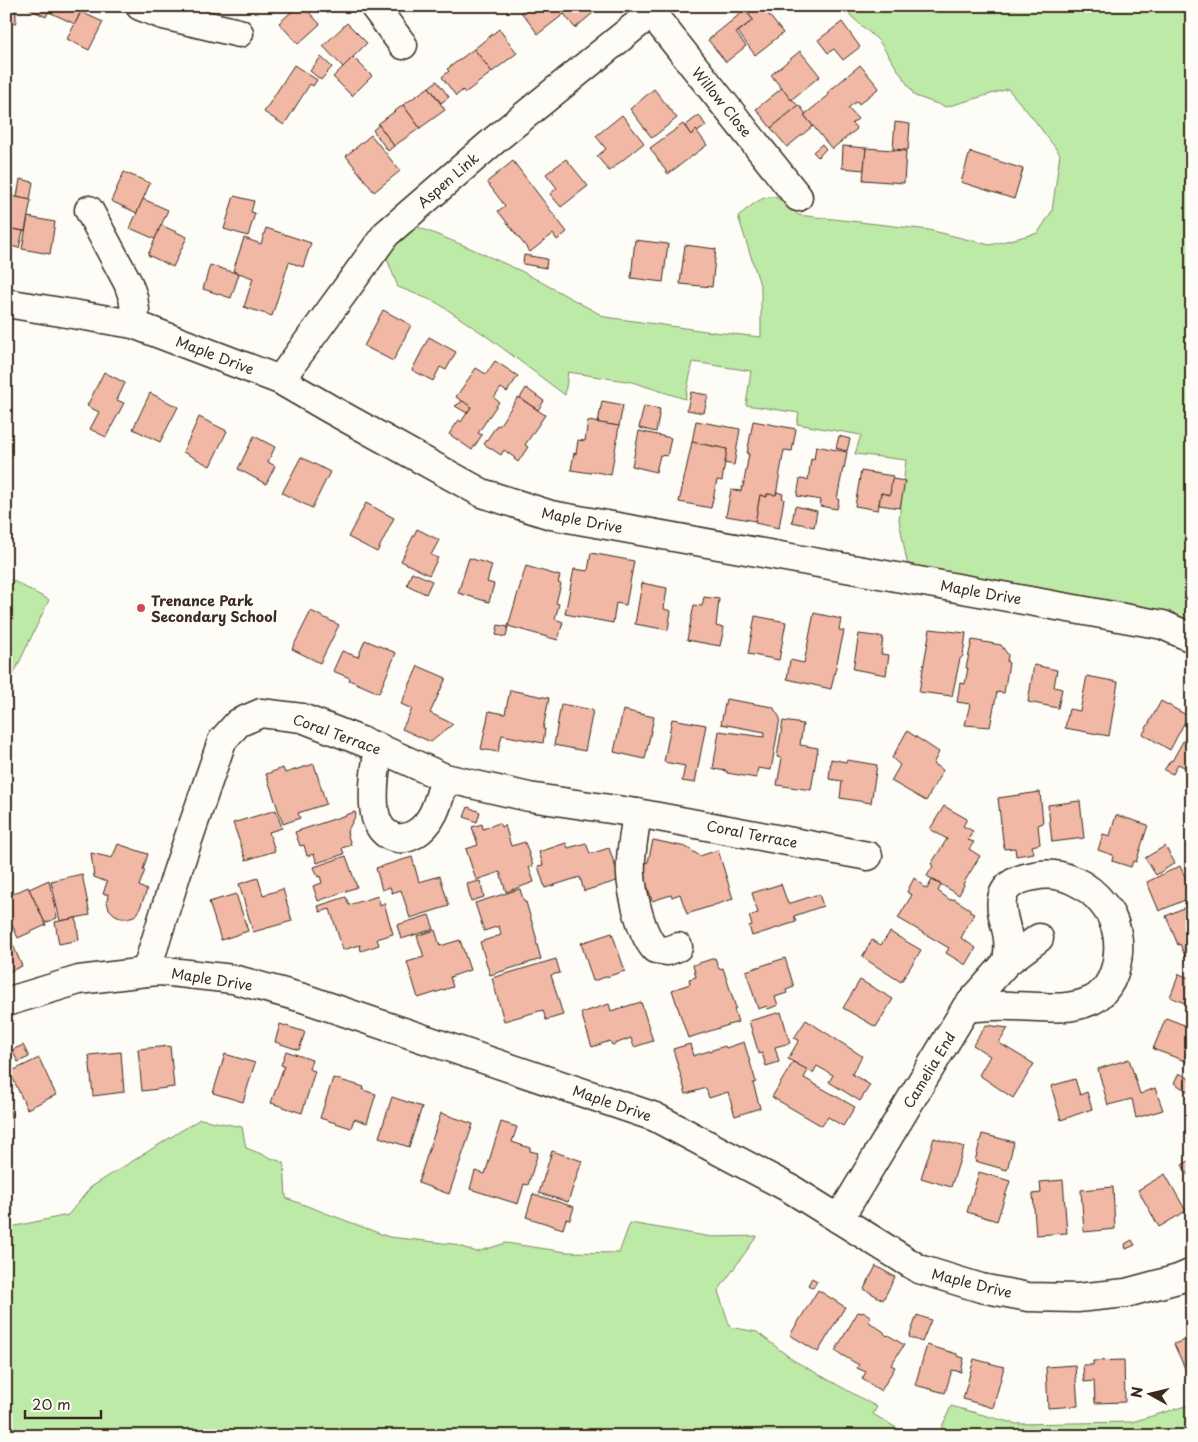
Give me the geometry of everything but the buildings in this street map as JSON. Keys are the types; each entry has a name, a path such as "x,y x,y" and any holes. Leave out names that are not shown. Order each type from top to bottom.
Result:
{"street":[{"path":"140,6 164,15 239,33"},
{"path":"374,6 403,45"},
{"name":"Willow Close","path":"648,10 798,197"},
{"name":"Aspen Link","path":"280,380 386,234 648,10"},
{"path":"89,210 128,283 134,304 133,324"},
{"name":"Maple Drive","path":"6,303 133,324 280,380 482,493 551,515 1163,625 1192,638"},
{"name":"Coral Terrace","path":"146,972 222,741 238,723 261,713 302,718 379,748 445,778 529,796 637,813 868,856"},
{"path":"379,748 376,765 374,809 382,831 391,836 399,839 410,837 420,831 429,821 437,806 445,778"},
{"path":"637,813 631,861 631,878 644,933 654,949 668,950 678,947"},
{"path":"966,1008 1010,1006 1052,1008 1080,1005 1093,1001 1108,987 1118,960 1118,941 1112,916 1086,888 1068,879 1056,875 1023,878 1012,884 1005,892 1003,898 1002,910 1009,941 1007,962"},
{"name":"Camelia End","path":"839,1218 966,1008 1007,962 1039,938"},
{"name":"Maple Drive","path":"6,1002 79,980 146,972 161,971 233,979 303,998 655,1117 791,1189 919,1269 980,1288 1028,1297 1078,1298 1126,1293 1178,1279 1192,1273"}],"green space":[{"path":"843,6 1192,6 1192,623 1157,609 974,576 908,567 899,520 906,460 855,454 861,435 797,424 799,413 746,405 751,371 693,362 685,399 632,382 568,372 565,395 485,335 436,302 398,287 384,251 413,225 521,271 605,317 761,337 761,288 738,216 762,199 774,197 781,200 798,215 929,230 990,245 1038,233 1052,211 1060,154 1008,89 946,107 915,96 879,41 852,17"},
{"path":"6,577 49,600 6,690"},
{"path":"200,1119 242,1127 246,1148 284,1163 286,1198 389,1237 453,1244 477,1252 506,1243 566,1252 619,1253 630,1223 712,1237 757,1236 718,1291 730,1327 757,1332 793,1360 877,1407 873,1414 910,1436 6,1436 6,1228 68,1215 91,1187"},
{"path":"1192,1404 1192,1436 938,1436 951,1406 1016,1424 1132,1422"}],"place":[{"name":"Trenance Park Secondary School","path":"141,608"}]}
